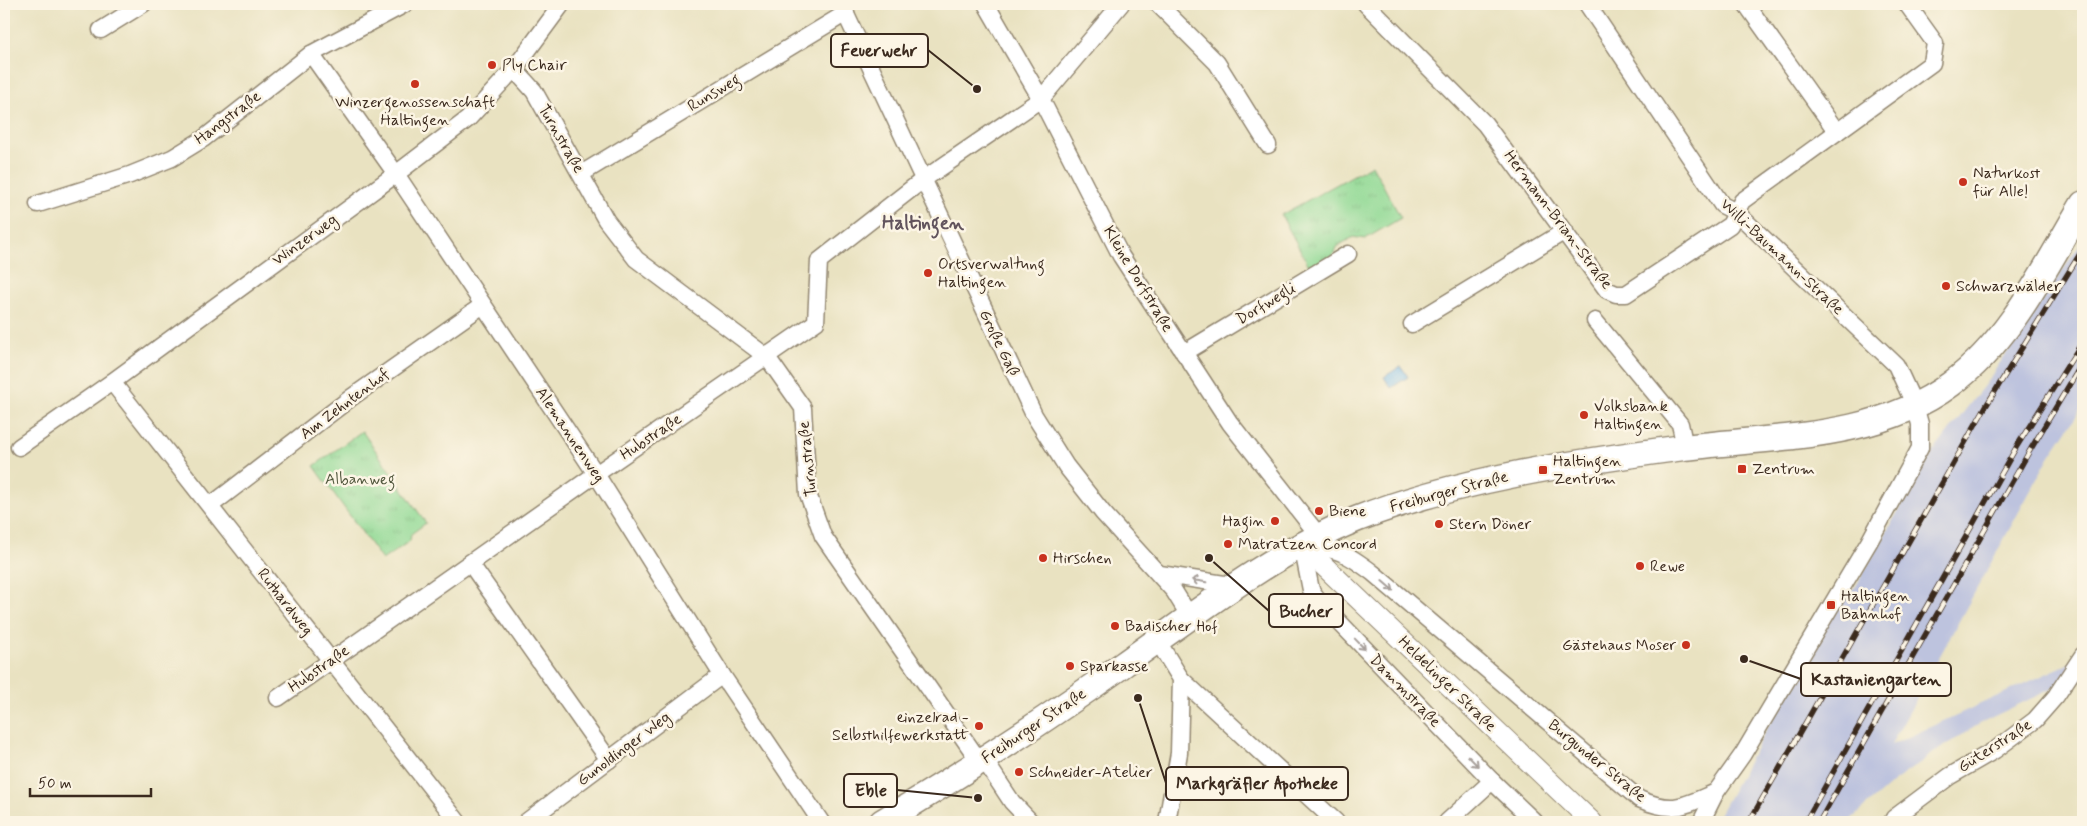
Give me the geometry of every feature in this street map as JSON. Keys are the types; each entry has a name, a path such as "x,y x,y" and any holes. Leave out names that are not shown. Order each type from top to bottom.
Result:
{"main road":[{"name":"Freiburger Straße","path":"882,822 980,762 1237,586 1310,541 1360,518 1418,499 1481,482 1685,447 1837,430 1871,423 1915,406 1951,384 1994,345 2010,324 2083,204"}],"street":[{"path":"101,30 143,4"},
{"name":"Hangstraße","path":"38,204 130,175 172,158 203,139 311,54 405,4"},
{"name":"Winzerweg","path":"20,447 112,382 468,119 514,69 562,4"},
{"name":"Kleine Dorfstraße","path":"986,4 1041,99 1121,256 1230,424 1287,496 1310,541"},
{"path":"924,179 1041,99 1121,4"},
{"path":"1158,4 1217,63 1268,145"},
{"name":"Hermann-Brian-Straße","path":"1366,4 1485,124 1607,290 1616,294 1626,294 1730,225 1742,201 1932,63 1935,43 1907,4"},
{"name":"Willi-Baumann-Straße","path":"1587,4 1722,205 1736,212 1896,365 1915,406"},
{"path":"1746,4 1837,132"},
{"name":"Runsweg","path":"581,174 844,8"},
{"name":"Große Gaß","path":"844,8 990,325 1034,415 1066,466 1103,513 1174,591 1190,617"},
{"name":"Alemannenweg","path":"311,54 396,174 596,474 722,675 821,822"},
{"name":"Turnstraße","path":"514,69 534,91 606,220 636,259 767,358 803,408 808,494 823,536 980,762 990,767 1012,802 1031,822"},
{"name":"Hubstraße","path":"278,698 816,322 819,261 924,179"},
{"path":"1412,324 1565,231"},
{"name":"Dorfwegli","path":"1184,353 1348,254"},
{"name":"Am Zehntenhof","path":"210,506 352,397 483,305"},
{"path":"1595,321 1680,424 1685,447"},
{"name":"Ruthardweg","path":"112,382 458,822"},
{"path":"1701,822 1716,792 1743,754 1868,542 1920,448 1920,424 1915,406"},
{"name":"Burgunder Straße","path":"1310,541 1349,555 1373,573 1639,800 1669,808 1688,804 1716,792"},
{"name":"Dammstraße","path":"1310,541 1311,590 1319,601 1492,781 1535,822"},
{"name":"Heldelinger Straße","path":"1310,541 1592,822"},
{"path":"470,562 609,760"},
{"path":"1160,574 1237,586"},
{"path":"1157,640 1181,679 1336,822"},
{"name":"Güterstraße","path":"1892,822 1950,776 1994,750 2035,720 2056,696 2083,655"},
{"name":"Gunoldinger Weg","path":"526,822 722,675"},
{"path":"1166,822 1179,754 1181,679"},
{"path":"1447,822 1492,781"}],"shaded area":[{"path":"2083,240 2083,406 2049,457 1891,745 2083,657 2083,674 1986,720 1939,749 1893,782 1848,822 1715,822 1823,627 1856,586 1927,460 1989,379"}],"green space":[{"path":"1372,165 1401,218 1365,239 1353,237 1336,247 1331,262 1313,273 1281,215"},
{"name":"Albanweg","path":"362,431 426,523 411,534 410,541 382,560 314,466"}],"water":[{"path":"1401,366 1408,377 1391,388 1384,377"}],"railway":[{"path":"1749,822 1986,406 2083,249"},
{"path":"1805,822 2017,446 2083,341"},
{"path":"1819,822 2029,452 2083,362"}],"place":[{"name":"Ply Chair","path":"492,65"},
{"name":"Winzergenossenschaft Haltingen","path":"415,84"},
{"name":"Feuerwehr","path":"977,89"},
{"name":"Naturkost für Alle!","path":"1963,182"},
{"name":"Ortsverwaltung Haltingen","path":"928,273"},
{"name":"Schwarzwälder","path":"1946,286"},
{"name":"Volksbank Haltingen","path":"1584,415"},
{"name":"Zentrum","path":"1742,469"},
{"name":"Haltingen Zentrum","path":"1543,470"},
{"name":"Biene","path":"1319,511"},
{"name":"Hagin","path":"1275,521"},
{"name":"Stern Döner","path":"1439,524"},
{"name":"Matratzen Concord","path":"1228,544"},
{"name":"Hirschen","path":"1043,558"},
{"name":"Bucher","path":"1209,558"},
{"name":"Rewe","path":"1640,566"},
{"name":"Haltingen Bahnhof","path":"1831,605"},
{"name":"Badischer Hof","path":"1115,626"},
{"name":"Gästehaus Moser","path":"1686,645"},
{"name":"Kastaniengarten","path":"1744,659"},
{"name":"Sparkasse","path":"1070,666"},
{"name":"Markgräfler Apotheke","path":"1138,698"},
{"name":"einzelrad - Selbsthilfewerkstatt","path":"979,726"},
{"name":"Schneider-Atelier","path":"1019,772"},
{"name":"Eble","path":"978,798"}],"district":[{"name":"Haltingen","path":"923,223"}]}
